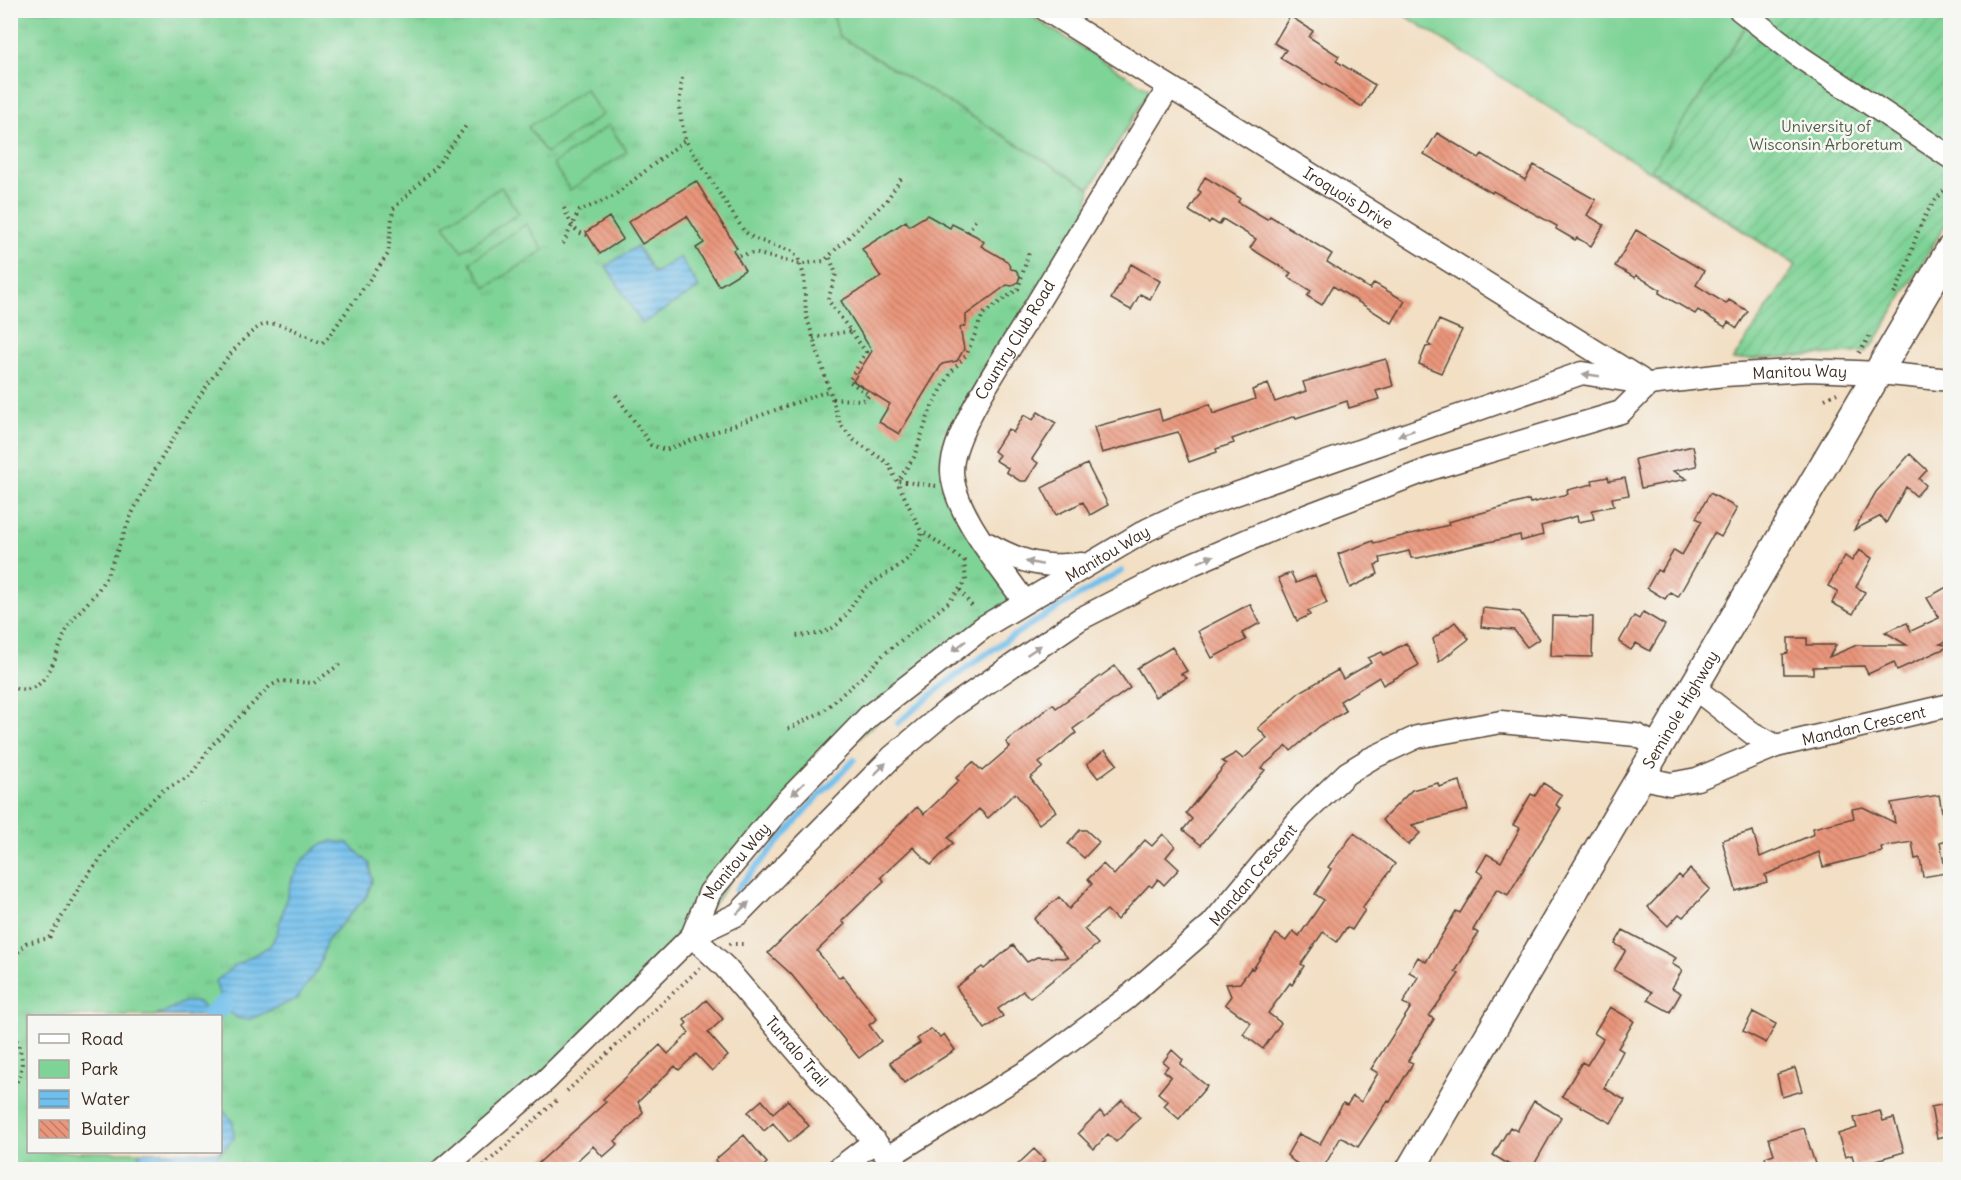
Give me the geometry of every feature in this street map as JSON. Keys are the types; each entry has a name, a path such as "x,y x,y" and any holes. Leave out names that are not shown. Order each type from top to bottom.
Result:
{"street":[{"name":"Iroquois Drive","path":"1046,10 1649,384"},
{"path":"1740,10 1800,57 1950,157"},
{"name":"Country Club Road","path":"1024,601 954,494 952,470 955,451 966,426 1169,87"},
{"name":"Seminole Highway","path":"1410,1170 1950,250"},
{"name":"Manitou Way","path":"692,936 710,892 780,808 869,716 975,633 1024,601 1147,530 1187,511 1582,373 1649,384 1724,375 1809,370 1879,372 1950,380"},
{"name":"Manitou Way","path":"442,1170 546,1080 692,936 738,914 892,757 949,709 1080,619 1160,578 1285,524 1430,469 1621,412 1649,384"},
{"path":"984,541 1031,564 1057,567 1089,563"},
{"path":"1694,687 1752,733 1776,747"},
{"name":"Mandan Crescent","path":"1640,777 1670,784 1697,779 1776,747 1950,705"},
{"name":"Mandan Crescent","path":"837,1170 887,1156 1031,1069 1126,999 1212,924 1302,816 1347,773 1370,759 1417,737 1443,730 1501,722 1636,735 1658,746"},
{"name":"Tumalo Trail","path":"692,936 713,956 887,1156"}],"path":[{"path":"682,78 679,107 685,140 744,231 753,238 791,251 801,264 806,315 830,399 845,432 888,463 921,531 920,545 913,554 864,591 836,626 818,634 795,636"},
{"path":"10,686 16,689 30,689 40,684 69,626 100,587 132,515 158,465 233,351 255,330 267,324 283,326 322,343 388,254 393,209 436,167 468,123"},
{"path":"563,244 579,211 612,196 685,140"},
{"path":"739,255 754,253 801,264 830,258 886,201 903,176"},
{"path":"1893,297 1903,279 1916,231 1936,197 1950,184"},
{"path":"564,208 572,226 582,235 586,235"},
{"path":"968,232 976,219"},
{"path":"898,482 914,457 931,408 952,371 967,354 983,314 1018,289 1029,252"},
{"path":"830,258 836,274 828,300 866,352 849,381 869,395 865,400 830,399"},
{"path":"1858,354 1878,324"},
{"path":"813,338 850,331"},
{"path":"616,395 651,445 665,450 828,392"},
{"path":"1825,399 1837,393"},
{"path":"898,482 924,486 953,485"},
{"path":"788,729 822,712 884,654 915,631 960,590 966,580 964,561 921,531"},
{"path":"960,590 975,611"},
{"path":"10,961 26,944 49,938 84,880 131,819 162,791 190,776 212,745 270,686 280,681 314,683 340,664"},
{"path":"479,1170 713,956 730,943 743,944"},
{"path":"10,1023 22,1059 21,1076 10,1093"}],"green space":[{"path":"10,11 832,11 839,36 1090,188 1085,224 952,469 1024,601 985,626 780,808 692,936 442,1169 11,1169"},
{"path":"832,11 1023,11 1150,90 1090,188 839,36"},
{"name":"University of Wisconsin Arboretum","path":"1398,11 1950,11 1950,217 1874,343 1865,352 1733,360 1796,265"},
{"name":"University of Wisconsin Arboretum","path":"1756,11 1950,11 1950,217 1874,343 1865,352 1733,360 1796,265 1651,170"},
{"path":"585,89 602,115 546,153 528,127"},
{"path":"609,125 627,152 570,190 553,164"},
{"path":"501,187 519,213 462,251 444,225"},
{"path":"526,224 544,250 486,288 470,262"}],"water":[{"path":"637,246 654,273 680,257 699,288 642,324 606,266"},
{"path":"332,841 348,843 370,864 372,881 367,896 327,940 319,967 297,999 248,1020 237,1018 225,1008 215,982 234,966 270,946 277,933 292,879 302,861 319,846"},
{"path":"184,1002 198,1002 211,1015 158,1015"},
{"path":"222,1109 233,1122 234,1138 222,1151"},
{"path":"140,1153 220,1153 205,1169 136,1169"}],"building":[{"path":"1290,16 1313,31 1309,37 1339,56 1336,61 1375,85 1362,107 1280,58 1286,50 1274,43"},
{"path":"1437,133 1479,158 1482,154 1525,180 1534,165 1596,200 1587,215 1604,225 1591,246 1577,238 1575,240 1556,229 1557,226 1493,191 1492,193 1424,154"},
{"path":"1205,177 1240,198 1238,202 1267,219 1270,216 1332,254 1327,262 1370,289 1374,283 1405,301 1392,323 1333,286 1322,305 1307,296 1311,291 1288,277 1291,273 1250,248 1256,239 1223,219 1219,225 1211,220 1209,223 1189,211 1201,192 1198,190"},
{"path":"696,181 737,248 733,250 745,270 719,286 696,248 704,243 687,216 642,244 628,222"},
{"path":"927,215 950,228 952,224 976,236 984,242 981,246 1007,261 1011,269 1016,270 1020,276 1018,282 1012,286 1007,285 966,315 966,325 960,328 964,349 957,361 942,364 899,434 879,422 890,404 853,381 872,351 841,301 881,277 862,249 906,221 909,226"},
{"path":"609,217 623,239 600,254 586,232"},
{"path":"1636,230 1704,271 1696,285 1726,304 1729,300 1748,311 1737,328 1728,322 1725,327 1698,310 1695,314 1659,293 1661,290 1636,275 1635,278 1615,266"},
{"path":"1131,264 1160,281 1150,299 1140,294 1131,310 1111,299"},
{"path":"1439,320 1462,330 1441,373 1419,364 1426,347 1431,346 1428,344"},
{"path":"1386,359 1393,386 1376,391 1379,399 1349,408 1347,401 1296,418 1295,416 1232,439 1234,443 1189,462 1178,432 1102,453 1094,427 1159,409 1162,421 1210,404 1213,414 1255,399 1252,390 1268,384 1275,402 1306,391 1303,382"},
{"path":"1038,412 1056,423 1032,459 1038,463 1026,481 1020,481 1006,472 1008,468 995,460 999,455 994,451 1008,429 1013,433 1024,415 1033,420"},
{"path":"1693,446 1697,466 1673,471 1687,479 1641,488 1635,459"},
{"path":"1910,454 1927,470 1919,479 1926,485 1916,496 1906,487 1886,523 1881,516 1854,530 1876,492"},
{"path":"1087,464 1108,505 1090,515 1083,502 1056,515 1042,488"},
{"path":"1608,477 1609,481 1625,478 1629,495 1612,498 1614,506 1592,510 1594,519 1578,522 1577,516 1541,526 1543,535 1521,541 1520,535 1418,558 1411,558 1409,551 1380,558 1381,563 1375,565 1378,574 1350,588 1338,554 1373,541 1374,543 1449,525 1448,522 1529,500 1530,503 1568,494 1567,490 1593,484 1592,480"},
{"path":"1710,493 1737,508 1721,537 1714,533 1678,597 1670,592 1665,599 1647,588 1657,570 1661,572 1674,550 1682,555 1702,521 1696,518"},
{"path":"1859,550 1872,558 1856,587 1865,592 1853,614 1832,603 1838,591 1828,586 1845,556 1852,561"},
{"path":"1291,573 1296,583 1315,575 1327,603 1308,611 1310,615 1297,621 1278,578"},
{"path":"1950,585 1950,640 1940,644 1950,646 1897,670 1894,662 1868,674 1864,666 1813,667 1813,674 1784,674 1783,654 1788,653 1788,638 1807,638 1807,645 1836,645 1829,657 1857,645 1907,645 1885,632 1907,623 1911,631 1939,618 1927,598"},
{"path":"1250,604 1260,623 1242,633 1246,640 1212,658 1198,631"},
{"path":"1483,608 1520,612 1539,639 1527,647 1514,630 1481,627"},
{"path":"1643,612 1665,625 1650,651 1636,643 1631,650 1619,642 1634,616 1639,619"},
{"path":"1552,616 1593,617 1592,657 1551,656"},
{"path":"1455,622 1469,639 1439,662 1433,639"},
{"path":"1406,643 1419,665 1383,685 1379,677 1340,701 1346,711 1320,726 1291,751 1287,746 1261,768 1265,770 1201,845 1183,830 1192,819 1186,813 1226,764 1222,761 1236,753 1243,759 1267,738 1258,728 1300,692 1338,670 1343,679 1371,663 1368,658 1382,652 1384,655"},
{"path":"1172,647 1187,671 1181,674 1187,678 1155,697 1137,668"},
{"path":"1115,666 1130,688 1073,729 1076,733 1039,763 1043,767 1030,778 1056,811 1039,824 1015,793 988,818 979,809 948,838 953,843 931,865 913,847 881,877 884,881 842,921 845,924 817,951 839,978 842,975 877,1019 869,1025 881,1041 859,1058 791,974 768,953 917,807 924,814 959,781 956,778 973,762 982,771 1010,747 1006,742 1053,704 1056,708"},
{"path":"1105,750 1117,764 1098,778 1087,764"},
{"path":"1460,781 1468,810 1412,825 1420,833 1408,845 1382,820 1412,790 1438,783 1439,787"},
{"path":"1543,783 1562,795 1556,805 1561,808 1508,895 1497,889 1473,930 1478,933 1455,972 1459,974 1429,1016 1434,1019 1408,1061 1413,1063 1390,1102 1388,1101 1358,1147 1341,1137 1322,1170 1307,1170 1287,1155 1299,1134 1320,1144 1343,1103 1347,1105 1353,1096 1361,1102 1378,1073 1371,1069 1411,1007 1403,1003 1418,977 1409,972 1418,957 1426,962 1456,911 1460,913 1483,875 1477,871 1487,854 1501,862 1520,828 1513,825 1531,794 1535,796"},
{"path":"1939,795 1947,840 1940,842 1946,873 1923,877 1920,858 1915,859 1912,842 1881,847 1882,852 1823,867 1819,852 1765,875 1767,882 1736,891 1722,840 1753,831 1760,857 1814,834 1813,828 1854,818 1852,809 1863,807 1895,823 1891,803"},
{"path":"1080,830 1086,830 1099,842 1084,858 1068,844"},
{"path":"1354,833 1395,864 1362,908 1365,910 1352,930 1347,927 1337,942 1323,932 1301,964 1304,966 1292,985 1290,983 1268,1013 1281,1023 1263,1049 1243,1034 1251,1023 1225,1004 1231,996 1226,984 1240,983 1251,968 1253,969 1276,934 1286,941 1293,931 1299,936 1324,900 1315,894 1331,869 1328,867"},
{"path":"1163,834 1175,846 1166,857 1179,869 1164,885 1158,879 1152,887 1149,885 1117,920 1107,910 1084,929 1098,944 1030,998 1023,991 998,1009 1003,1016 985,1029 956,987 982,967 984,969 1013,945 1027,962 1037,957 1068,958 1034,919 1059,897 1069,909 1092,884 1088,879 1103,864 1114,875 1145,840 1152,846"},
{"path":"1690,869 1710,889 1683,917 1679,914 1668,926 1648,907 1679,875 1682,878"},
{"path":"1623,930 1676,958 1672,964 1682,970 1672,988 1681,993 1670,1012 1648,1000 1652,992 1614,970 1626,950 1615,944"},
{"path":"706,1000 723,1019 708,1033 728,1056 712,1071 696,1054 679,1070 675,1066 638,1102 643,1112 615,1141 618,1144 603,1157 593,1146 567,1170 531,1170 606,1102 603,1099 660,1045 668,1054 689,1033 684,1026 687,1023 684,1020"},
{"path":"1610,1007 1634,1021 1618,1048 1623,1051 1604,1088 1625,1100 1611,1123 1562,1096 1582,1062 1587,1065 1603,1039 1594,1033"},
{"path":"1753,1012 1776,1024 1766,1043 1743,1031"},
{"path":"931,1029 940,1037 944,1034 955,1050 904,1083 890,1062 920,1043 917,1039"},
{"path":"1172,1050 1183,1060 1180,1064 1207,1086 1179,1119 1164,1106 1168,1101 1158,1093 1171,1077 1164,1071 1168,1066 1163,1062"},
{"path":"1795,1068 1802,1091 1782,1097 1777,1074"},
{"path":"762,1100 773,1113 788,1100 809,1126 789,1142 773,1123 764,1131 748,1112"},
{"path":"1122,1100 1140,1118 1116,1142 1108,1134 1094,1149 1078,1133 1100,1111 1105,1117"},
{"path":"1534,1101 1561,1117 1531,1170 1518,1170 1493,1155 1510,1127 1517,1131"},
{"path":"1950,1103 1950,1135 1937,1138 1931,1107"},
{"path":"1880,1111 1883,1121 1894,1118 1904,1152 1855,1166 1852,1155 1845,1157 1838,1134 1857,1128 1854,1118"},
{"path":"1804,1128 1815,1164 1806,1167 1806,1170 1768,1170 1765,1157 1774,1154 1769,1138"},
{"path":"744,1135 767,1163 759,1170 722,1170 715,1160"},
{"path":"1034,1149 1045,1160 1035,1170 1012,1170"}],"waterway":[{"path":"898,723 978,660 1063,605 1122,571"},
{"path":"736,890 814,801 854,760"},
{"path":"211,1015 223,1005"}]}
